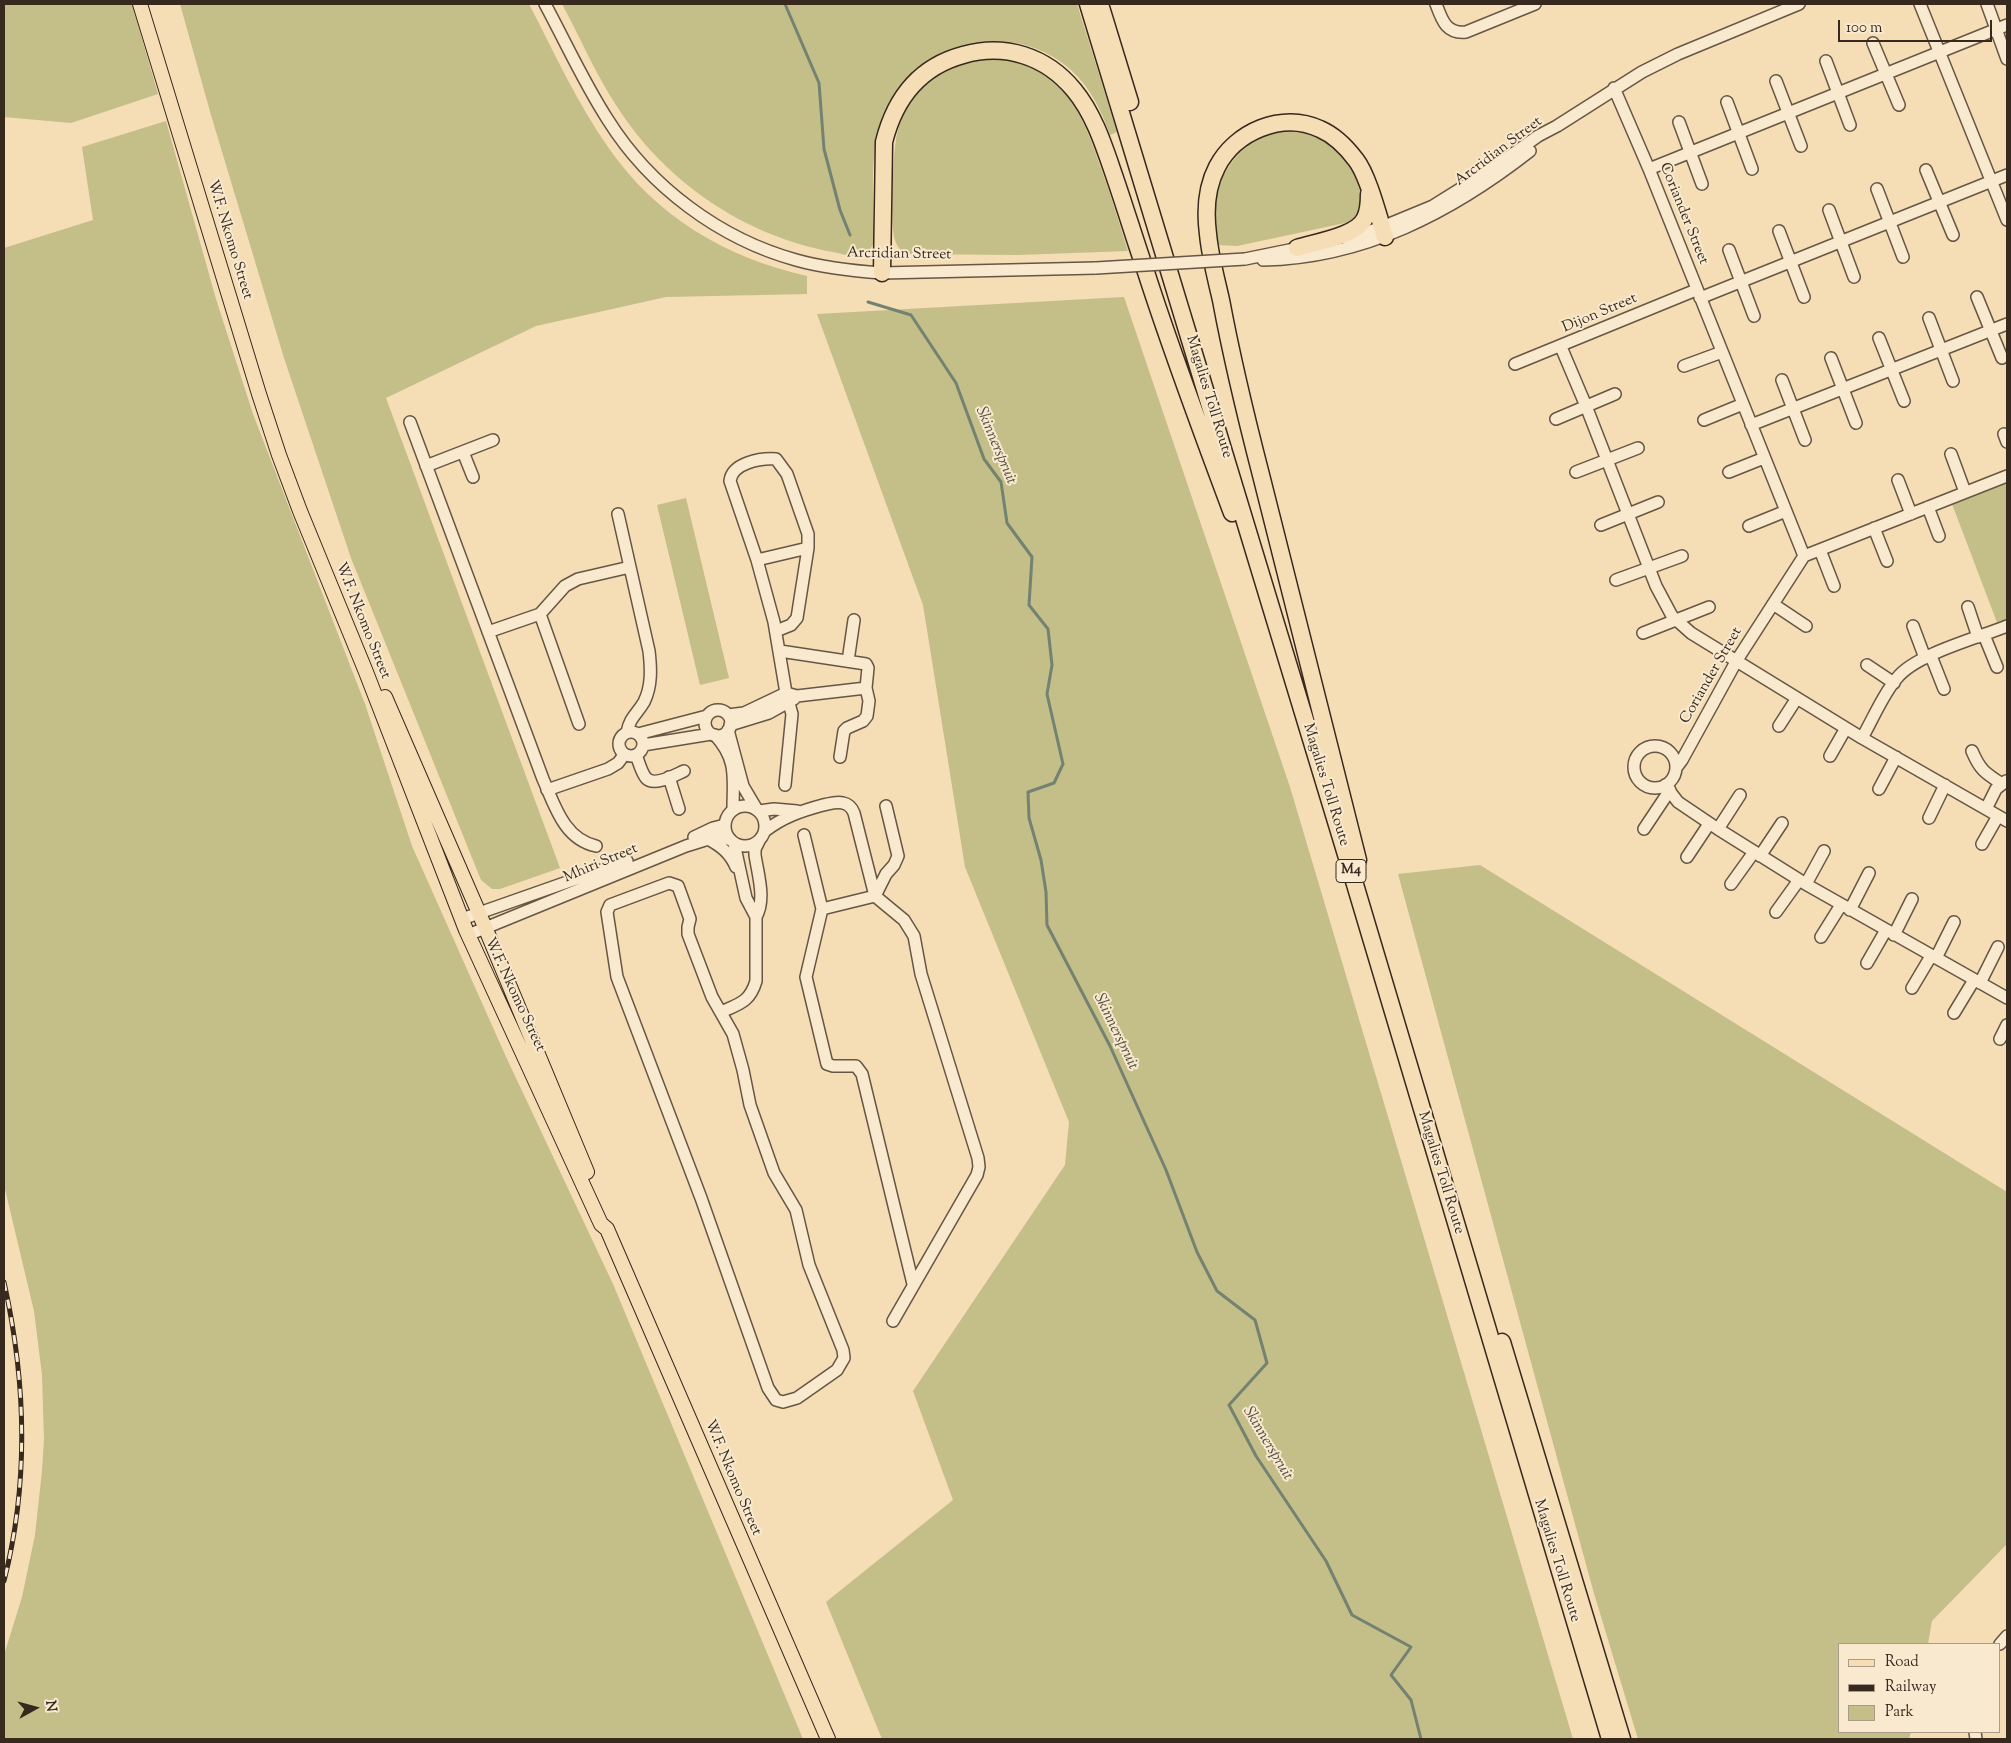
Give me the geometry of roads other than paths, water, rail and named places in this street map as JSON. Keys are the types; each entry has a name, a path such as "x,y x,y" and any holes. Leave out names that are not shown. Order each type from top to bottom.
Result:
{"highway":[{"name":"Magalies Toll Route","path":"1088,4 1622,1739"},
{"name":"Magalies Toll Route","path":"1100,4 1610,1739"},
{"path":"882,273 884,142 889,122 900,100 915,82 933,66 954,57 974,52 995,50 1015,52 1037,59 1057,73 1074,90 1100,135 1164,329 1260,593 1356,870"},
{"path":"1356,870 1234,366 1208,235 1206,206 1209,187 1216,168 1229,149 1247,134 1267,126 1282,123 1302,124 1320,129 1338,141 1358,162 1384,232"},
{"path":"1298,248 1349,232 1358,227 1365,220 1368,210 1369,190"}],"main road":[{"name":"W.F. Nkomo Street","path":"140,4 279,455 468,935 601,1224 607,1229"},
{"name":"W.F. Nkomo Street","path":"150,4 172,85 282,447 361,643 485,927 598,1198 607,1221 607,1229 828,1739"}],"street":[{"name":"Arcridian Street","path":"545,4 585,82 609,122 638,160 674,195 713,224 764,248 796,260 849,271 882,273 1096,268 1250,259 1269,260 1345,249 1384,232 1432,206 1489,171 1538,136 1557,126 1614,88 1678,54 1800,4"},
{"path":"1436,4 1445,26 1453,31 1466,32 1535,4"},
{"path":"1920,4 2007,220"},
{"path":"1987,4 2002,27 2007,59"},
{"path":"1649,169 2002,27"},
{"path":"1873,42 1899,105"},
{"path":"1826,61 1850,125"},
{"path":"1776,81 1801,146"},
{"name":"Coriander Street","path":"1614,88 1649,169 1804,556 1737,660 1691,741 1666,748"},
{"path":"1726,102 1752,169"},
{"path":"1678,122 1702,184"},
{"path":"1926,170 1953,235"},
{"name":"Dijon Street","path":"1515,364 1698,294 1741,282 2007,175"},
{"path":"1877,189 1903,256"},
{"path":"1829,210 1854,277"},
{"path":"1779,230 1804,297"},
{"name":"Arcridian Street","path":"1250,259 1384,232"},
{"path":"1729,250 1754,316"},
{"path":"1977,297 2002,358"},
{"path":"1929,318 1953,381"},
{"path":"1751,425 2007,324"},
{"path":"1879,338 1904,401"},
{"path":"1561,347 1659,592 1675,620 1691,632 1862,738 2002,818 1982,844"},
{"path":"1684,366 1722,352"},
{"path":"1831,358 1856,423"},
{"path":"1782,380 1805,440"},
{"path":"1556,418 1615,394"},
{"path":"1704,420 1743,404"},
{"path":"410,422 548,790 567,828 577,839 596,846"},
{"path":"426,466 493,440"},
{"path":"1576,472 1638,448"},
{"path":"463,452 473,477"},
{"path":"1950,454 1965,492"},
{"path":"776,631 791,624 797,618 808,548 808,534 787,474 776,459 766,458 735,468 731,474 730,481 756,560 776,631 791,697 792,714 785,786"},
{"path":"1729,472 1764,458"},
{"path":"1804,556 2007,476"},
{"path":"1898,480 1911,514"},
{"path":"1601,525 1658,502"},
{"path":"1928,507 1939,536"},
{"path":"1749,526 1786,511"},
{"path":"618,514 651,667 647,693 643,703 630,718 642,749 636,755 624,755"},
{"path":"1874,528 1887,561"},
{"path":"756,560 808,548"},
{"path":"1820,550 1834,586"},
{"path":"1616,580 1682,556"},
{"path":"488,632 540,614 571,582 630,567"},
{"path":"1773,604 1806,626"},
{"path":"1643,633 1709,607"},
{"path":"1968,607 1997,667"},
{"path":"540,614 579,724"},
{"path":"848,661 854,620"},
{"path":"1913,626 1944,689"},
{"path":"1862,738 1894,683 1907,668 1928,657 2007,626"},
{"path":"780,651 866,664 868,668 866,688 869,701 867,716 863,721 844,731 840,757"},
{"path":"1867,665 1894,683"},
{"path":"624,755 618,744 621,737 678,739 722,735 729,723 791,697 866,688"},
{"path":"1779,726 1797,698"},
{"path":"636,737 707,716 717,710 729,723 743,786 765,820 762,836 754,855 762,900 756,917"},
{"path":"707,716 706,728 730,755 734,774 733,810"},
{"path":"675,725 678,739"},
{"path":"1830,756 1846,728"},
{"path":"1644,829 1691,741"},
{"path":"1667,788 1648,788 1639,782 1634,770 1635,759 1642,749 1652,745 1666,748 1673,756 1676,768"},
{"path":"1972,751 1979,767 1985,774 2004,782 1996,789 1986,809"},
{"path":"548,790 608,769 618,763 624,755"},
{"path":"636,755 645,777 650,780 658,781 684,771"},
{"path":"1879,789 1896,757"},
{"path":"669,777 679,809"},
{"path":"1929,818 1944,785"},
{"path":"1667,788 1678,802 1802,882 2007,998"},
{"path":"1687,857 1740,795"},
{"path":"798,811 758,810 744,805 733,810 726,820 725,826 728,836 732,841 739,845 749,846 778,821 798,811 837,802 845,803 852,809 875,896 904,920 914,936 921,974 978,1158 979,1167 977,1175 893,1321"},
{"path":"822,909 875,896 898,856 886,806"},
{"path":"1731,884 1782,823"},
{"name":"Mhiri Street","path":"462,919 643,856 703,834 713,828 725,826"},
{"path":"804,835 822,909 806,978 827,1064 833,1066 852,1065 860,1070 862,1074 913,1284"},
{"name":"Mhiri Street","path":"468,935 630,868 708,839 720,836 732,841"},
{"path":"708,839 720,845 731,856 742,880"},
{"path":"721,1012 747,1000 753,991 757,966 756,917 746,898 732,841"},
{"path":"1776,912 1802,882 1824,851"},
{"path":"1821,937 1846,907 1869,873"},
{"path":"670,883 678,886 690,919 688,934 712,997 721,1012 736,1044 750,1105 774,1173 796,1210 809,1265 843,1350 844,1358 837,1370 797,1398 783,1402 776,1400 768,1388 700,1198 617,976 607,912 610,905 670,883"},
{"path":"1867,962 1890,933 1912,899"},
{"path":"1912,988 1934,957 1954,922"},
{"path":"1954,1013 1998,948"},
{"path":"2000,1039 2007,1026"}],"waterway":[{"name":"Skinnerspruit","path":"785,4 819,83 824,149 840,210 850,235"},
{"name":"Skinnerspruit","path":"868,302 911,315 956,383 984,459 1001,482 1007,523 1032,557 1029,605 1048,629 1052,665 1047,694 1063,764 1054,783 1028,792 1029,818 1041,860 1046,892 1047,925 1110,1046 1166,1170 1197,1252 1217,1291 1255,1320 1267,1363 1229,1405 1256,1456 1326,1561 1352,1615 1411,1647 1391,1675 1411,1700 1421,1739"}],"railway":[{"path":"4,1282 17,1357 22,1432 18,1507 4,1581"}]}
